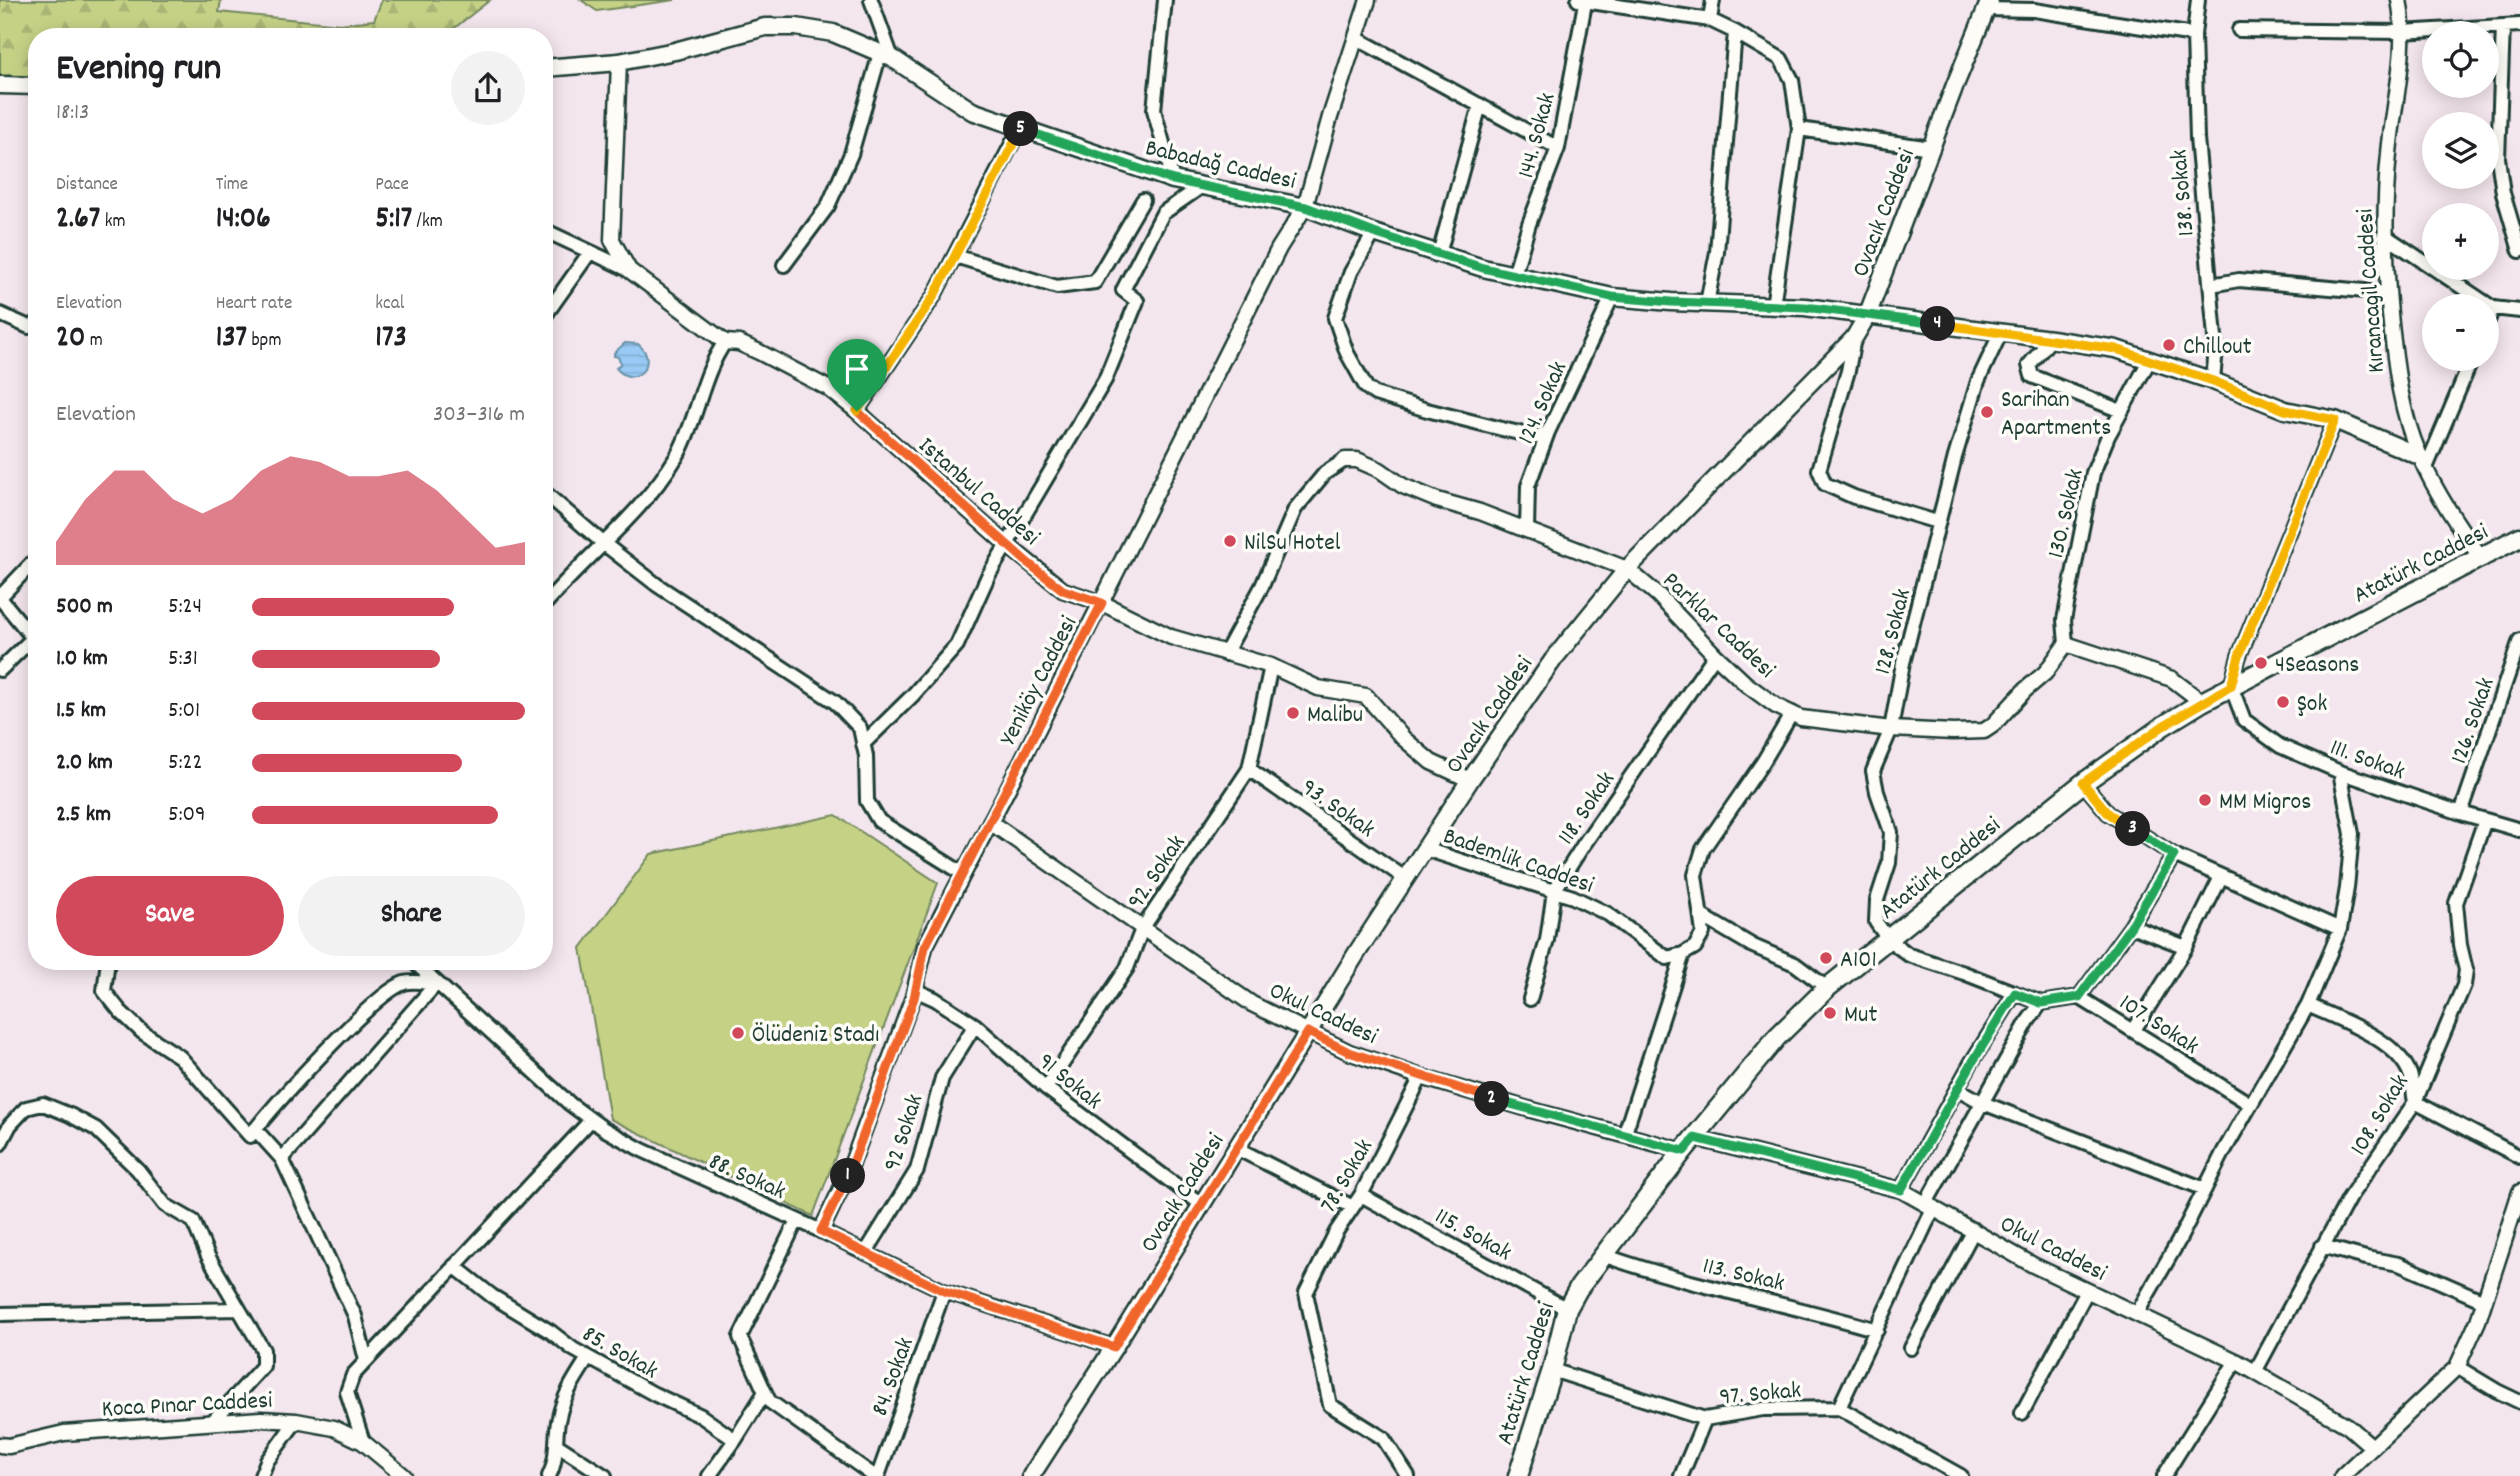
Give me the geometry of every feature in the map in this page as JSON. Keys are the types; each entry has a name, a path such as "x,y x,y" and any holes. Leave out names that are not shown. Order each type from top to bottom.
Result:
{"main road":[{"name":"Ovacık Caddesi","path":"1031,1476 1405,879 1553,660 1627,569 1854,338 1867,316 1988,5"},
{"name":"Babadağ Caddesi","path":"553,67 619,62 675,51 765,27 796,27 832,33 886,55 972,111 1173,180 1306,207 1374,233 1514,275 1612,297 1805,307 2116,349 2213,381 2285,410 2335,420 2422,462"},
{"path":"0,85 28,86"},
{"name":"Atatürk Caddesi","path":"1518,1476 1552,1370 1567,1309 1578,1289 1689,1144 1777,1037 1827,988 2083,783 2163,726 2231,686 2520,538"}],"street":[{"path":"784,265 828,206 851,153 886,55 871,0"},
{"path":"1166,0 1154,110 1173,180"},
{"name":"Yeniköy Caddesi","path":"821,1231 848,1174 915,990 925,947 1102,603 1279,248 1306,207 1330,117 1368,0"},
{"path":"1710,20 1713,0"},
{"name":"138. Sokak","path":"2198,0 2194,35 2197,138 2216,348 2213,381"},
{"name":"Kırancagil Caddesi","path":"2399,0 2401,32 2385,190 2384,235 2396,370 2404,410 2422,462 2462,532 2482,558"},
{"path":"1581,1 1710,20 1781,59 1792,80 1799,129 1773,306"},
{"name":"144. Sokak","path":"1514,275 1558,148 1581,1"},
{"path":"1988,5 2194,35"},
{"path":"2239,30 2401,32 2520,25"},
{"path":"2503,26 2498,158 2503,193 2520,251"},
{"path":"1707,303 1717,252 1735,32"},
{"path":"1356,38 1558,148"},
{"name":"Istanbul Caddesi","path":"619,62 612,240 629,270 724,342 739,343 828,388 1006,544 1063,590 1102,603 1171,637 1270,666 1318,688 1366,696 1403,738 1431,762 1470,780"},
{"path":"1440,254 1480,105"},
{"path":"857,411 934,296 1020,128"},
{"path":"1799,129 1931,148"},
{"path":"863,744 912,696 957,645 988,576 1105,380 1137,301 1123,290 1163,213 1202,186"},
{"path":"955,256 1057,287 1095,282 1143,200"},
{"path":"1374,233 1351,272 1335,318 1347,353 1366,387 1375,394 1416,407 1536,438 1548,432"},
{"path":"553,234 629,270"},
{"path":"2384,235 2472,294"},
{"path":"553,304 590,251"},
{"path":"2211,285 2239,281 2388,293"},
{"name":"124. Sokak","path":"1527,530 1528,486 1548,432 1612,297"},
{"path":"2499,309 2520,311"},
{"path":"0,314 28,327"},
{"name":"128. Sokak","path":"1888,939 1876,922 1877,900 1889,863 1891,832 1877,792 1873,771 1891,729 1903,663 1937,522 1978,381 2001,332"},
{"path":"1854,338 1848,371 1819,470 1825,484 1854,498 1937,522"},
{"path":"2051,339 2029,365 2032,376 2121,411"},
{"path":"553,596 656,487 678,454 703,395 716,355 724,342"},
{"name":"130. Sokak","path":"2066,644 2064,620 2093,473 2121,411 2149,361"},
{"path":"2422,462 2466,371"},
{"path":"2231,686 2239,656 2335,420"},
{"path":"1225,654 1262,586 1295,509 1325,473 1345,460"},
{"name":"Parklar Caddesi","path":"1345,460 1357,460 1380,470 1402,486 1437,500 1480,512 1627,569 1658,595 1715,655 1776,706 1813,719 1891,729 1953,733 1983,731 1993,725 2025,690 2045,673 2066,644"},
{"path":"553,500 657,585 835,702 860,728 867,801 879,821 962,873"},
{"path":"28,568 0,598 28,632"},
{"name":"126. Sokak","path":"2460,813 2520,640"},
{"path":"2066,644 2172,679 2203,702"},
{"path":"0,670 28,646"},
{"name":"118. Sokak","path":"1530,999 1547,940 1554,891 1715,655"},
{"name":"92. Sokak","path":"1045,1088 1126,968 1142,929 1249,769 1270,666"},
{"name":"111. Sokak","path":"2231,686 2244,720 2280,746 2340,772 2520,831"},
{"path":"1625,1133 1683,954 1695,947 1703,933 1695,875 1703,849 1763,762 1792,713"},
{"name":"93. Sokak","path":"1249,769 1405,879"},
{"path":"2137,1313 2250,1104 2308,1005 2340,929 2347,888 2351,834 2340,772"},
{"path":"2083,783 2108,813 2174,855 2340,929"},
{"name":"108. Sokak","path":"2255,1372 2349,1198 2415,1101 2464,985 2466,970 2460,945 2456,903 2485,820"},
{"name":"Okul Caddesi","path":"990,822 1252,1004 1349,1052 1528,1109 1625,1133 1689,1144 1901,1190 2034,1265 2236,1361 2348,1426 2371,1446"},
{"name":"Bademlik Caddesi","path":"1425,849 1554,891 1608,914 1667,958 1683,954"},
{"path":"1888,939 1909,955 2041,1003 2079,997 2131,926 2174,855"},
{"path":"2134,1030 2186,947 2221,877"},
{"path":"1702,915 1753,946 1794,964 1827,988"},
{"path":"2131,926 2186,947"},
{"path":"107,970 104,991 120,1010 142,1032 180,1057 250,1136 340,1037 389,990 405,982 436,984"},
{"name":"88. Sokak","path":"423,970 528,1068 591,1120 642,1150 866,1252 944,1291 1114,1347"},
{"path":"282,1159 436,984"},
{"name":"91 Sokak","path":"915,990 975,1024 1045,1088 1201,1204"},
{"path":"1901,1190 1972,1063 2015,993"},
{"name":"107. Sokak","path":"2079,997 2250,1104"},
{"path":"1839,1408 1877,1329 1930,1205 2028,1021 2041,1003"},
{"path":"2308,1005 2391,1047 2410,1073 2415,1101 2520,1157"},
{"name":"92 Sokak","path":"866,1252 917,1170 942,1078 975,1024"},
{"name":"78. Sokak","path":"1408,1476 1383,1438 1330,1405 1306,1293 1351,1206 1361,1195 1421,1077"},
{"path":"1958,1089 1983,1103 2206,1189"},
{"path":"0,1144 10,1125 26,1108 43,1104 96,1129 138,1170 165,1205 193,1221 208,1256 263,1350 263,1366 212,1422"},
{"path":"363,1442 347,1392 353,1375 591,1120"},
{"path":"255,1129 282,1159 355,1316 366,1360"},
{"path":"1236,1147 1351,1206"},
{"path":"2342,1476 2457,1367 2478,1321 2520,1192"},
{"name":"115. Sokak","path":"1361,1195 1567,1309"},
{"path":"797,1220 740,1337 769,1401 876,1476"},
{"path":"1912,1348 1974,1230"},
{"path":"2322,1246 2399,1264 2484,1301"},
{"name":"113. Sokak","path":"1603,1255 1654,1274 1809,1310 1877,1329"},
{"name":"85. Sokak","path":"454,1266 492,1296 588,1358 701,1416 736,1440"},
{"name":"84. Sokak","path":"876,1476 944,1291"},
{"path":"2022,1413 2087,1291"},
{"path":"0,1314 239,1309"},
{"path":"549,1476 553,1469 558,1419 566,1391 588,1358"},
{"path":"2164,1476 2236,1361"},
{"path":"2457,1367 2520,1402"},
{"name":"97. Sokak","path":"1552,1370 1705,1419 1763,1409 1839,1408 1961,1476"},
{"path":"709,1476 736,1440 765,1392"},
{"name":"Koca Pınar Caddesi","path":"0,1445 9,1446 64,1433 261,1419 334,1428 363,1442 404,1476"},
{"path":"1681,1476 1705,1419"},
{"path":"261,1476 267,1461 296,1422"},
{"path":"557,1445 605,1476"}],"green space":[{"path":"0,0 221,0 219,12 340,24 374,20 382,0 490,0 454,28 28,28 28,86 0,85"},
{"path":"581,0 675,0 597,11"},
{"name":"Ölüdeniz Stadı","path":"836,815 938,883 813,1216 610,1119 581,948 651,854"}],"water":[{"path":"625,343 638,344 647,359 646,366 637,375 623,374 616,368 621,363 614,353"}],"place":[{"name":"Chillout","path":"2169,345"},
{"name":"Sarihan Apartments","path":"1987,412"},
{"name":"NilSu Hotel","path":"1230,541"},
{"name":"4Seasons","path":"2261,663"},
{"name":"Şok","path":"2283,702"},
{"name":"Malibu","path":"1293,713"},
{"name":"MM Migros","path":"2205,800"},
{"name":"A101","path":"1826,958"},
{"name":"Mut","path":"1830,1013"},
{"name":"Ölüdeniz Stadı","path":"738,1033"}],"route":[{"path":"1020,128 1173,180 1306,207 1374,233 1483,268 1612,297 1805,307 2116,349 2213,381 2285,410 2335,420 2239,656 2231,686 2163,726 2083,783 2108,813 2174,855 2131,926 2079,997 2041,1003 2015,993 1972,1063 1901,1190 1695,1138 1684,1151 1421,1077 1349,1052 1308,1032 1114,1347 944,1291 821,1231 848,1174 914,998 925,947 1102,603 1063,590 1028,563 857,411 934,296 1020,128"}]}
